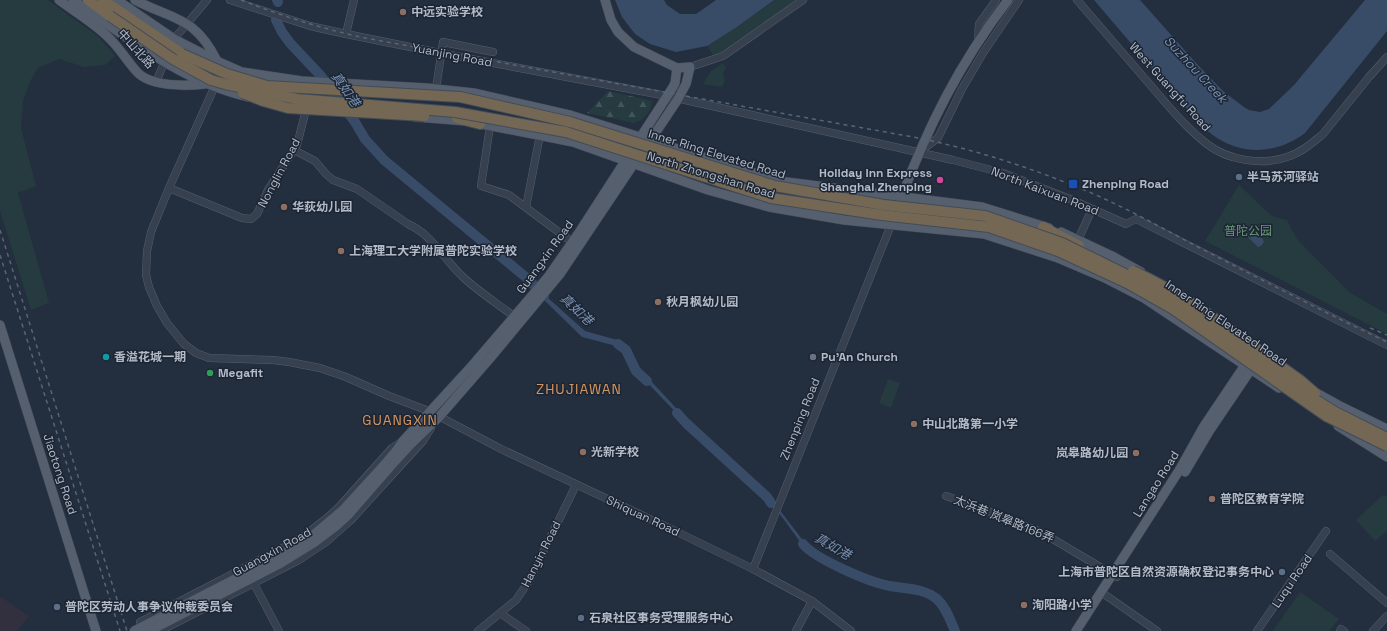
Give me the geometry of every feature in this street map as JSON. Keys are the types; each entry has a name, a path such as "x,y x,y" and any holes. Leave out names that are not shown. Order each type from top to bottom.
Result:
{"highway":[{"name":"Inner Ring Elevated Road","path":"88,0 173,60 211,84 225,84 297,99 455,112 558,131 771,198 882,216 989,227 1058,251 1174,308 1326,416 1387,446"},
{"name":"Inner Ring Elevated Road","path":"103,0 182,54 227,74 267,86 460,97 570,122 775,186 884,205 985,216 1062,243 1131,277 1169,298 1223,334 1297,388 1336,412 1387,438"},
{"path":"211,84 288,108 457,118 480,124"},
{"path":"1043,227 1156,281 1186,300 1300,380 1336,412"}],"main road":[{"name":"中山北路","path":"59,0 103,32 115,44 141,76 150,81 177,85 211,84"},
{"name":"North Zhongshan Road","path":"73,0 164,63 232,93 260,99 466,121 540,135 573,142 708,190 770,207 844,220 984,234 1058,258 1105,278 1144,298 1247,368 1387,457"},
{"path":"135,0 174,16 187,24 202,37 220,62"},
{"path":"605,0 611,20 618,32 634,47 677,68 690,67"},
{"name":"Zhenping Road","path":"891,225 919,152 951,84 978,40 1008,0"},
{"name":"North Zhongshan Road","path":"118,1 174,39 242,72 302,81 436,89 474,93 570,115 779,181 982,208 1043,227"},
{"name":"Guangxin Road","path":"542,290 572,242 629,162 652,140 686,84 690,67"},
{"name":"Guangxin Road","path":"134,631 278,556 311,537 343,510 439,417 542,290 576,251 629,162 640,136 675,83 677,68"},
{"path":"1078,243 1112,256 1144,274 1259,352 1303,385 1321,396 1387,429"},
{"name":"Guangxin Road","path":"149,631 281,563 315,542 336,526 348,515 387,466 403,441 515,317 524,312"},
{"name":"Jiaotong Road","path":"0,324 96,631"},
{"name":"Langao Road","path":"1082,631 1180,469 1204,426 1259,352"},
{"name":"Langao Road","path":"1076,631 1103,594"}],"street":[{"path":"174,39 207,0"},
{"name":"Yuanjing Road","path":"230,0 310,26 346,34 678,99"},
{"path":"346,34 354,0"},
{"path":"690,67 723,56 803,0"},
{"path":"978,40 979,24 996,0"},
{"path":"919,152 938,138 962,89 979,60 1019,0"},
{"name":"West Guangfu Road","path":"1077,0 1194,134 1220,152 1234,157 1250,160 1274,161 1300,151 1314,142 1387,57"},
{"path":"436,89 442,42 493,52"},
{"path":"169,188 220,62"},
{"path":"156,82 164,63"},
{"name":"North Kaixuan Road","path":"678,99 919,152 1003,173 1092,208 1126,224 1136,219 1387,345"},
{"name":"Nonglin Road","path":"169,188 242,218 251,219 257,214 268,190 294,150 313,105"},
{"path":"490,126 481,186 509,194 572,242"},
{"path":"526,207 540,135"},
{"path":"294,150 315,161 333,180 357,189 408,224 418,228 430,239 463,277 515,317"},
{"name":"Shiquan Road","path":"169,188 151,232 146,251 146,275 157,306 178,338 190,349 202,356 218,359 272,360 320,368 430,411 501,449 753,569 812,601 852,631"},
{"path":"1078,243 1092,208"},
{"name":"Zhenping Road","path":"753,569 891,225"},
{"name":"Guangxin Road","path":"160,631 299,560 320,546 351,520 423,441 439,417"},
{"name":"Guangxin Road","path":"144,631 140,622 290,544 316,527 339,506 392,448 403,441"},
{"name":"Hanyin Road","path":"478,631 516,600 530,581 576,485"},
{"name":"太浜巷 岚皋路166弄","path":"946,496 1041,532 1115,575"},
{"name":"Luqu Road","path":"1258,631 1326,531"},
{"path":"1330,554 1387,604"},
{"path":"245,568 279,631"},
{"path":"1103,594 1157,631"},
{"path":"796,631 812,601"},
{"path":"500,613 526,631"},
{"path":"1373,631 1387,616"}],"shaded area":[{"path":"0,596 29,616 17,631 0,631"}],"green space":[{"path":"0,0 48,0 99,37 115,56 105,65 84,67 59,59 38,68 31,80 23,101 21,128 36,186 18,193 49,303 31,310 0,211"},
{"path":"774,0 798,0 715,58 707,46 737,27"},
{"path":"723,63 726,68 723,73 725,81 722,87 703,84 710,72"},
{"path":"608,91 653,101 646,115 634,123 587,113"},
{"name":"普陀公园","path":"1239,185 1272,216 1287,220 1297,239 1349,292 1387,314 1387,334 1205,241"},
{"path":"888,379 900,383 891,408 879,403"},
{"path":"1383,495 1387,497 1387,531 1375,541 1356,520"},
{"path":"1300,592 1339,619 1329,631 1273,631"}],"water":[{"path":"615,0 664,0 667,5 680,14 696,14 716,0 774,0 737,27 707,46 676,52 650,44 635,34 622,17"},
{"name":"Suzhou Creek","path":"1094,0 1140,0 1223,91 1249,110 1260,112 1269,109 1294,85 1365,0 1387,0 1387,31 1305,133 1284,145 1262,150 1250,150 1228,144 1200,124"},
{"path":"1245,228 1252,228 1259,233 1264,242 1261,246 1258,247 1247,236"},
{"path":"547,297 585,331 621,341 630,348 640,369 688,421 765,491 812,552 825,560 856,574 934,591 949,610 957,631 953,631 947,612 932,594 855,577 824,562 806,550 763,494 686,423 638,373 628,354 616,346 582,337 545,301"}],"waterway":[{"name":"真如港","path":"276,20 290,43 321,76 355,122 365,139 384,160 528,279 544,296"},
{"name":"真如港","path":"618,344 626,350 636,371 647,381"},
{"name":"真如港","path":"677,413 767,497 771,503"},
{"name":"真如港","path":"803,544 809,550 844,570 881,584 915,590 932,595 943,606 955,631"}],"railway":[{"path":"241,0 303,22 365,38 913,137 994,157 1052,177 1105,199 1293,296 1387,342"},
{"path":"0,230 127,631"},
{"path":"0,255 120,631"},
{"path":"1370,328 1387,335"}],"place":[{"name":"中远实验学校","path":"403,12"},
{"name":"半马苏河驿站","path":"1239,177"},
{"name":"Holiday Inn Express Shanghai Zhenping","path":"940,180"},
{"name":"Zhenping Road","path":"1073,184"},
{"name":"华荻幼儿园","path":"284,207"},
{"name":"上海理工大学附属普陀实验学校","path":"341,251"},
{"name":"秋月枫幼儿园","path":"658,302"},
{"name":"香溢花城一期","path":"106,357"},
{"name":"Pu'An Church","path":"813,357"},
{"name":"Megafit","path":"210,373"},
{"name":"中山北路第一小学","path":"914,424"},
{"name":"光新学校","path":"583,452"},
{"name":"岚皋路幼儿园","path":"1136,453"},
{"name":"普陀区教育学院","path":"1212,499"},
{"name":"上海市普陀区自然资源确权登记事务中心","path":"1282,572"},
{"name":"洵阳路小学","path":"1024,605"},
{"name":"普陀区劳动人事争议仲裁委员会","path":"57,607"},
{"name":"石泉社区事务受理服务中心","path":"581,618"}],"district":[{"name":"ZHUJIAWAN","path":"579,389"},
{"name":"GUANGXIN","path":"400,420"}]}
